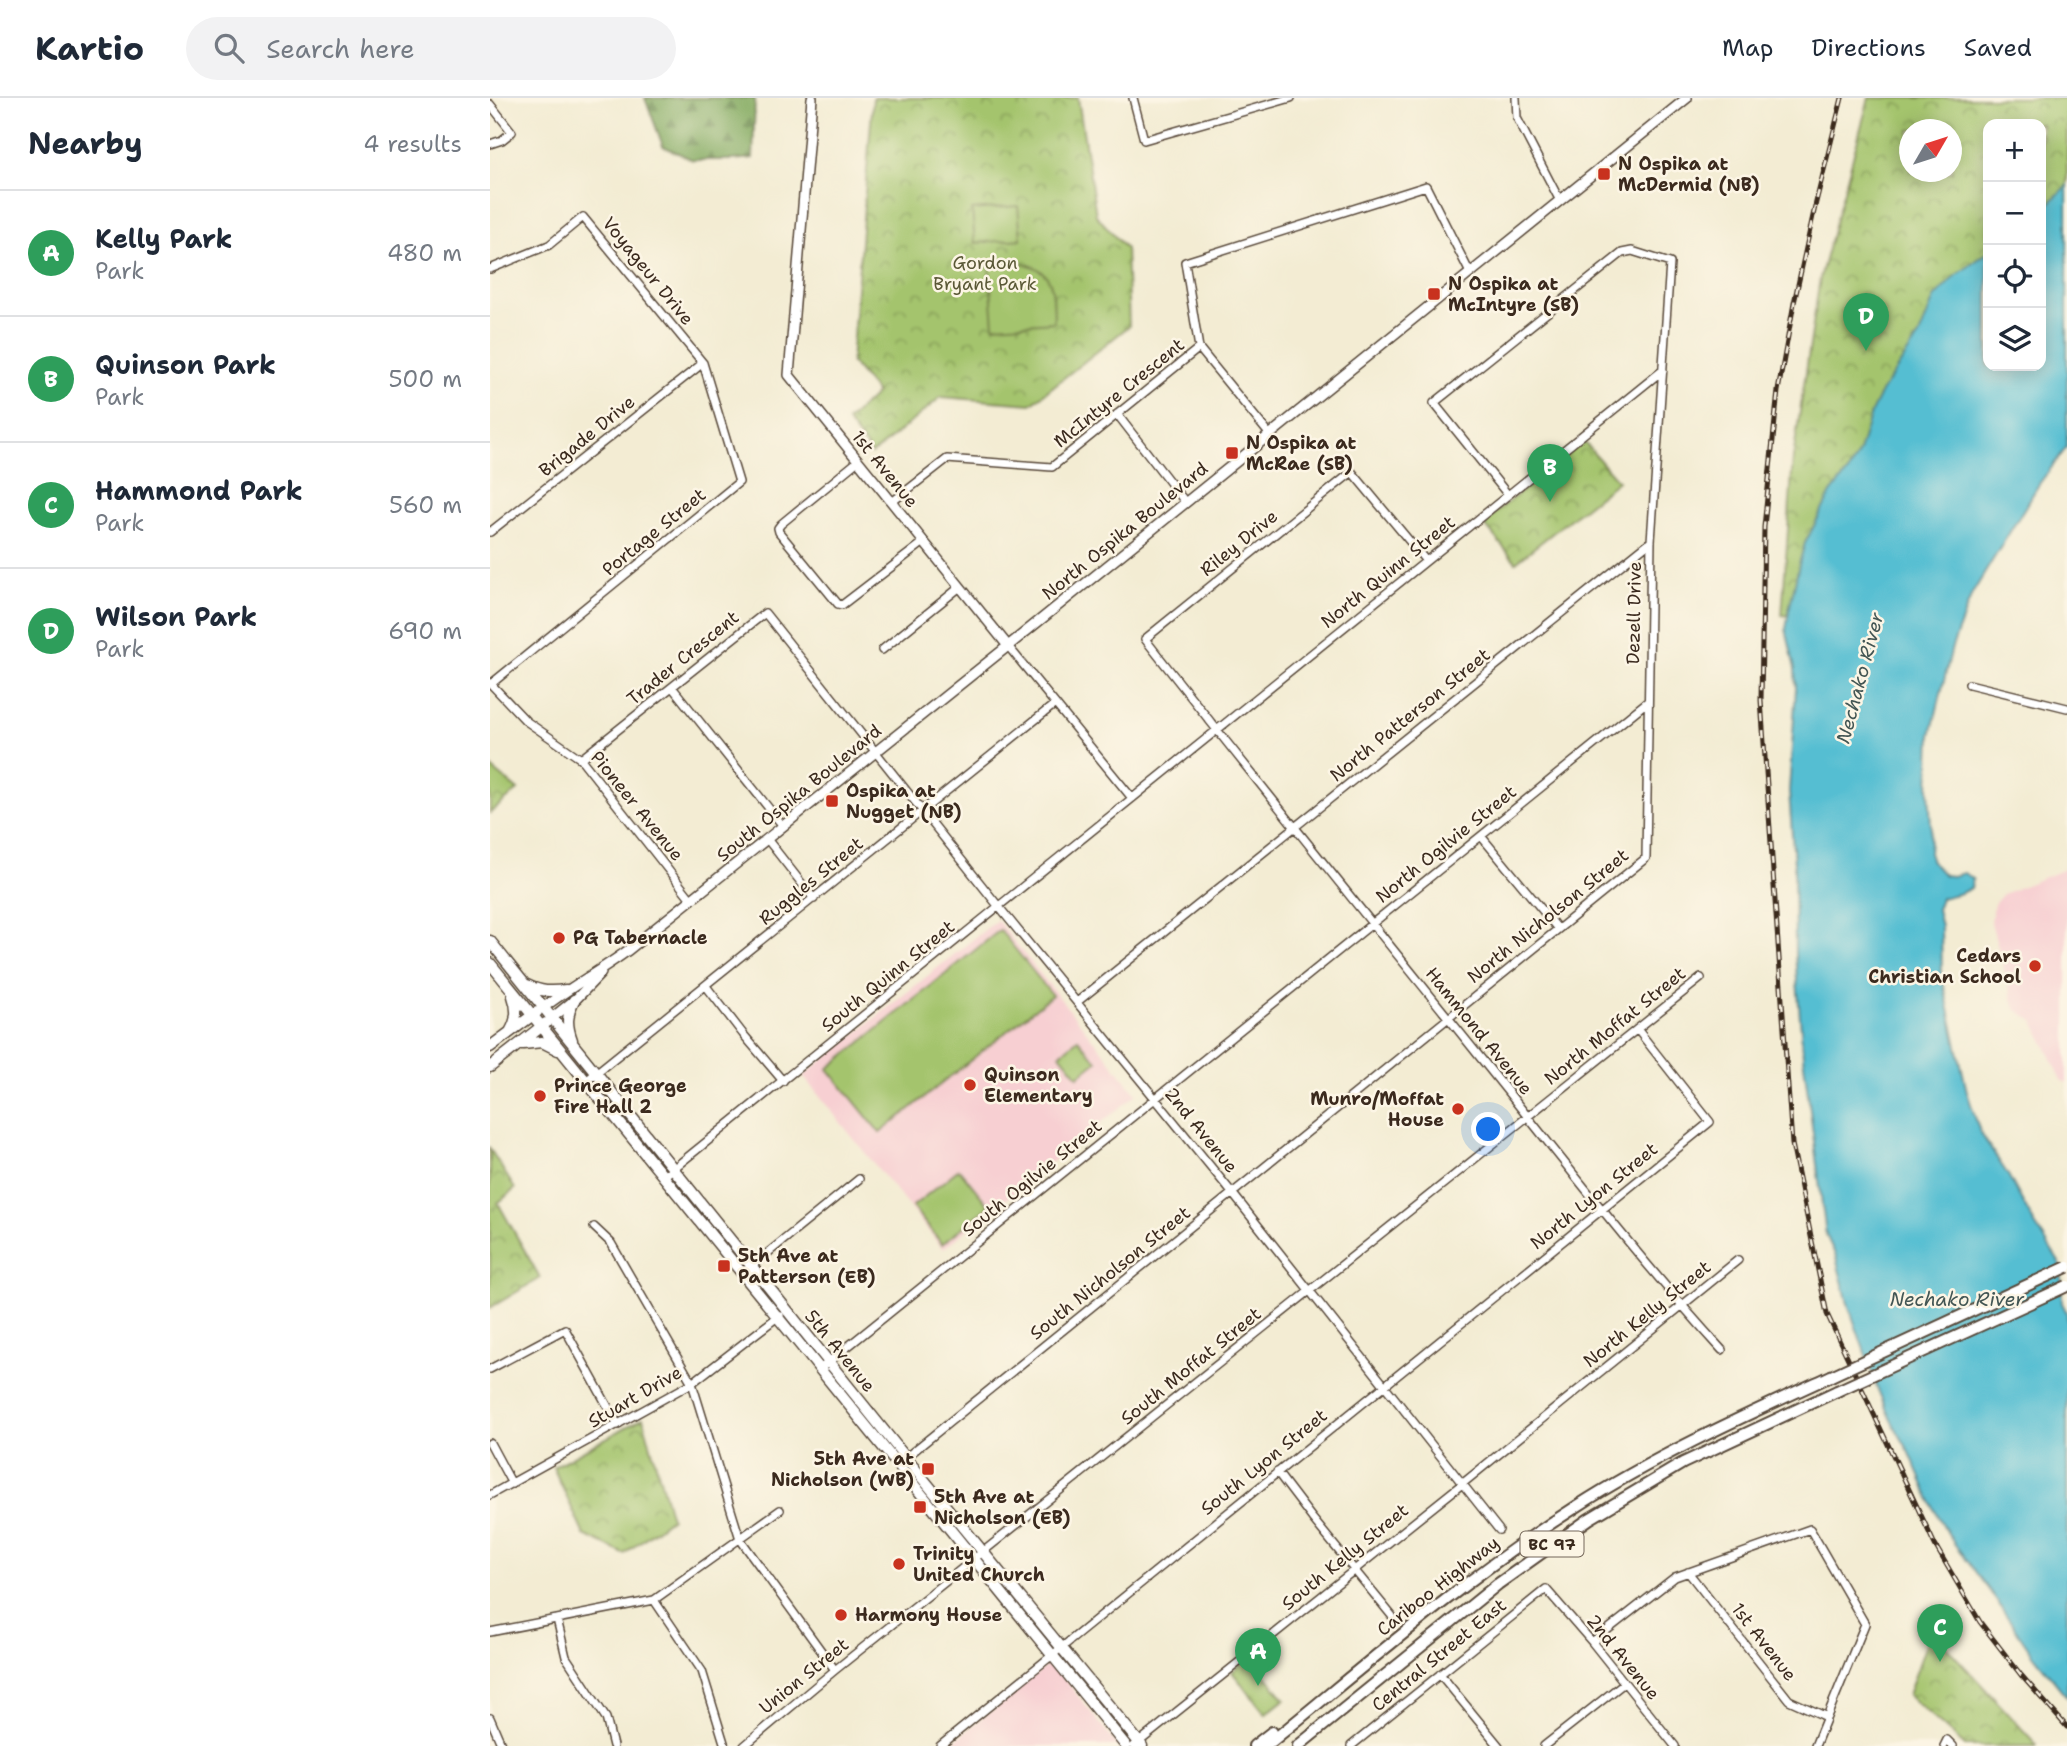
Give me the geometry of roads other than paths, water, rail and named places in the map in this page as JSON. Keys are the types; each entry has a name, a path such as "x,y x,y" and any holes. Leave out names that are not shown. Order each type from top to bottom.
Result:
{"highway":[{"name":"Cariboo Highway","path":"1266,1746 1433,1609 1537,1532 1635,1471 1709,1433 2067,1267"},
{"name":"Cariboo Highway","path":"1298,1746 1498,1584 1589,1519 1683,1463 2067,1286"},
{"path":"1254,1746 1329,1694"}],"main road":[{"name":"5th Avenue","path":"490,941 673,1169 747,1269 778,1317 825,1366 1126,1746"},
{"name":"5th Avenue","path":"490,963 663,1177 787,1310 825,1366"},
{"path":"523,983 538,990 566,990"},
{"path":"509,986 517,1009 515,1022 509,1033"},
{"path":"575,1000 567,1020 575,1046"},
{"name":"South Ospika Boulevard","path":"490,1047 543,1008"},
{"name":"South Ospika Boulevard","path":"490,1067 552,1018"},
{"path":"519,1045 542,1042 565,1055"},
{"name":"5th Avenue","path":"978,1556 1061,1647 1138,1745"}],"street":[{"name":"1st Avenue","path":"812,98 789,375 1132,798"},
{"path":"1133,98 1144,140 1292,98"},
{"path":"1516,98 1517,118 1560,201"},
{"name":"North Ospika Boulevard","path":"1008,646 1687,98"},
{"path":"490,104 512,132 502,140 490,144"},
{"name":"McIntyre Crescent","path":"892,502 947,459 1052,467 1199,348 1185,262 1426,186 1470,273"},
{"name":"Voyageur Drive","path":"490,269 548,245 583,217 703,363"},
{"name":"Dezell Drive","path":"1508,495 1434,403 1627,251 1670,263 1651,541 1646,858"},
{"path":"1199,348 1270,435"},
{"name":"Brigade Drive","path":"490,532 703,363"},
{"name":"Portage Street","path":"490,683 739,482 703,363"},
{"name":"North Quinn Street","path":"1132,798 1663,370"},
{"path":"1117,414 1186,502"},
{"path":"858,461 780,524 779,532 838,604 842,605 924,542"},
{"name":"Riley Drive","path":"1216,730 1145,639 1330,489 1352,472 1426,561"},
{"name":"North Patterson Street","path":"1077,1002 1651,541"},
{"path":"881,650 960,587"},
{"name":"Trader Crescent","path":"581,759 765,613 875,752"},
{"name":"South Ospika Boulevard","path":"543,1008 566,990 609,964 1008,646"},
{"name":"Pioneer Avenue","path":"490,683 526,721 581,759 691,899"},
{"path":"1969,684 2067,708"},
{"path":"672,687 783,826"},
{"name":"North Ogilvie Street","path":"1264,1011 1647,702"},
{"name":"Ruggles Street","path":"586,1081 1055,704"},
{"name":"Hammond Avenue","path":"1216,730 1682,1306 1722,1349"},
{"name":"2nd Avenue","path":"875,752 1233,1194 1499,1530"},
{"name":"South Quinn Street","path":"663,1177 1132,798"},
{"path":"1481,836 1558,929"},
{"path":"767,839 814,899"},
{"name":"North Nicholson Street","path":"1340,1106 1646,858"},
{"name":"South Ospika Boulevard","path":"552,1018 575,1000 609,964"},
{"name":"North Moffat Street","path":"1419,1204 1701,978"},
{"path":"706,986 783,1081"},
{"name":"South Ogilvie Street","path":"825,1366 1264,1011"},
{"name":"North Lyon Street","path":"1497,1294 1710,1122 1637,1029"},
{"name":"South Nicholson Street","path":"902,1461 1340,1106"},
{"path":"747,1269 859,1179"},
{"name":"South Moffat Street","path":"978,1556 1419,1204"},
{"path":"594,1227 611,1243 692,1383 740,1539 835,1670"},
{"name":"North Kelly Street","path":"1575,1392 1738,1259"},
{"name":"South Lyon Street","path":"940,1746 1497,1294"},
{"name":"Stuart Drive","path":"490,1495 692,1383 787,1310"},
{"path":"490,1369 565,1329 618,1425"},
{"name":"South Kelly Street","path":"1138,1745 1575,1392"},
{"path":"490,1443 512,1483"},
{"path":"1277,1472 1392,1616"},
{"path":"490,1632 653,1600 780,1510"},
{"path":"1592,1642 1675,1577 1810,1529 1865,1624 1815,1746"},
{"name":"Union Street","path":"744,1746 978,1556"},
{"name":"1st Avenue","path":"1688,1572 1789,1700 1827,1717"},
{"name":"2nd Avenue","path":"1546,1589 1675,1746"},
{"name":"Central Street East","path":"1351,1746 1546,1589"},
{"path":"653,1600 702,1671 725,1746"},
{"path":"557,1619 566,1657 606,1718 613,1746"},
{"path":"1440,1674 1499,1746"},
{"path":"1544,1746 1624,1683"},
{"path":"490,1718 502,1746"},
{"path":"1945,1743 1954,1746"}],"water":[{"name":"Nechako River","path":"2067,185 2067,447 2039,484 1972,594 1952,647 1931,735 1929,853 1932,862 1944,875 1964,873 1973,879 1971,888 1941,898 1937,909 1941,927 1942,977 1967,1092 1980,1132 2061,1265 2062,1303 2067,1313 2067,1697 2034,1656 1953,1542 1934,1509 1910,1453 1878,1390 1849,1307 1835,1254 1826,1235 1803,1056 1795,954 1794,863 1789,791 1796,688 1795,669 1786,629 1805,543 1831,493 1849,471 1859,452 1880,394 1919,336 1934,298 1954,277 1983,256 1983,371 2046,371 2046,207"}],"railway":[{"path":"1842,98 1794,303 1778,391 1764,527 1761,700 1792,1144 1827,1314 1935,1545 1980,1622 2021,1675 2067,1727"}],"place":[{"name":"N Ospika at McDermid (NB)","path":"1604,174"},
{"name":"N Ospika at McIntyre (SB)","path":"1434,294"},
{"name":"Wilson Park","path":"1866,351"},
{"name":"N Ospika at McRae (SB)","path":"1232,453"},
{"name":"Quinson Park","path":"1550,502"},
{"name":"Ospika at Nugget (NB)","path":"832,801"},
{"name":"PG Tabernacle","path":"559,938"},
{"name":"Cedars Christian School","path":"2035,966"},
{"name":"Quinson Elementary","path":"970,1085"},
{"name":"Prince George Fire Hall 2","path":"540,1096"},
{"name":"Munro/Moffat House","path":"1458,1109"},
{"name":"5th Ave at Patterson (EB)","path":"724,1266"},
{"name":"5th Ave at Nicholson (WB)","path":"928,1469"},
{"name":"5th Ave at Nicholson (EB)","path":"920,1507"},
{"name":"Trinity United Church","path":"899,1564"},
{"name":"Harmony House","path":"841,1615"},
{"name":"Hammond Park","path":"1940,1662"},
{"name":"Kelly Park","path":"1258,1686"}],"park label":[{"name":"Gordon Bryant Park","path":"985,273"}]}
